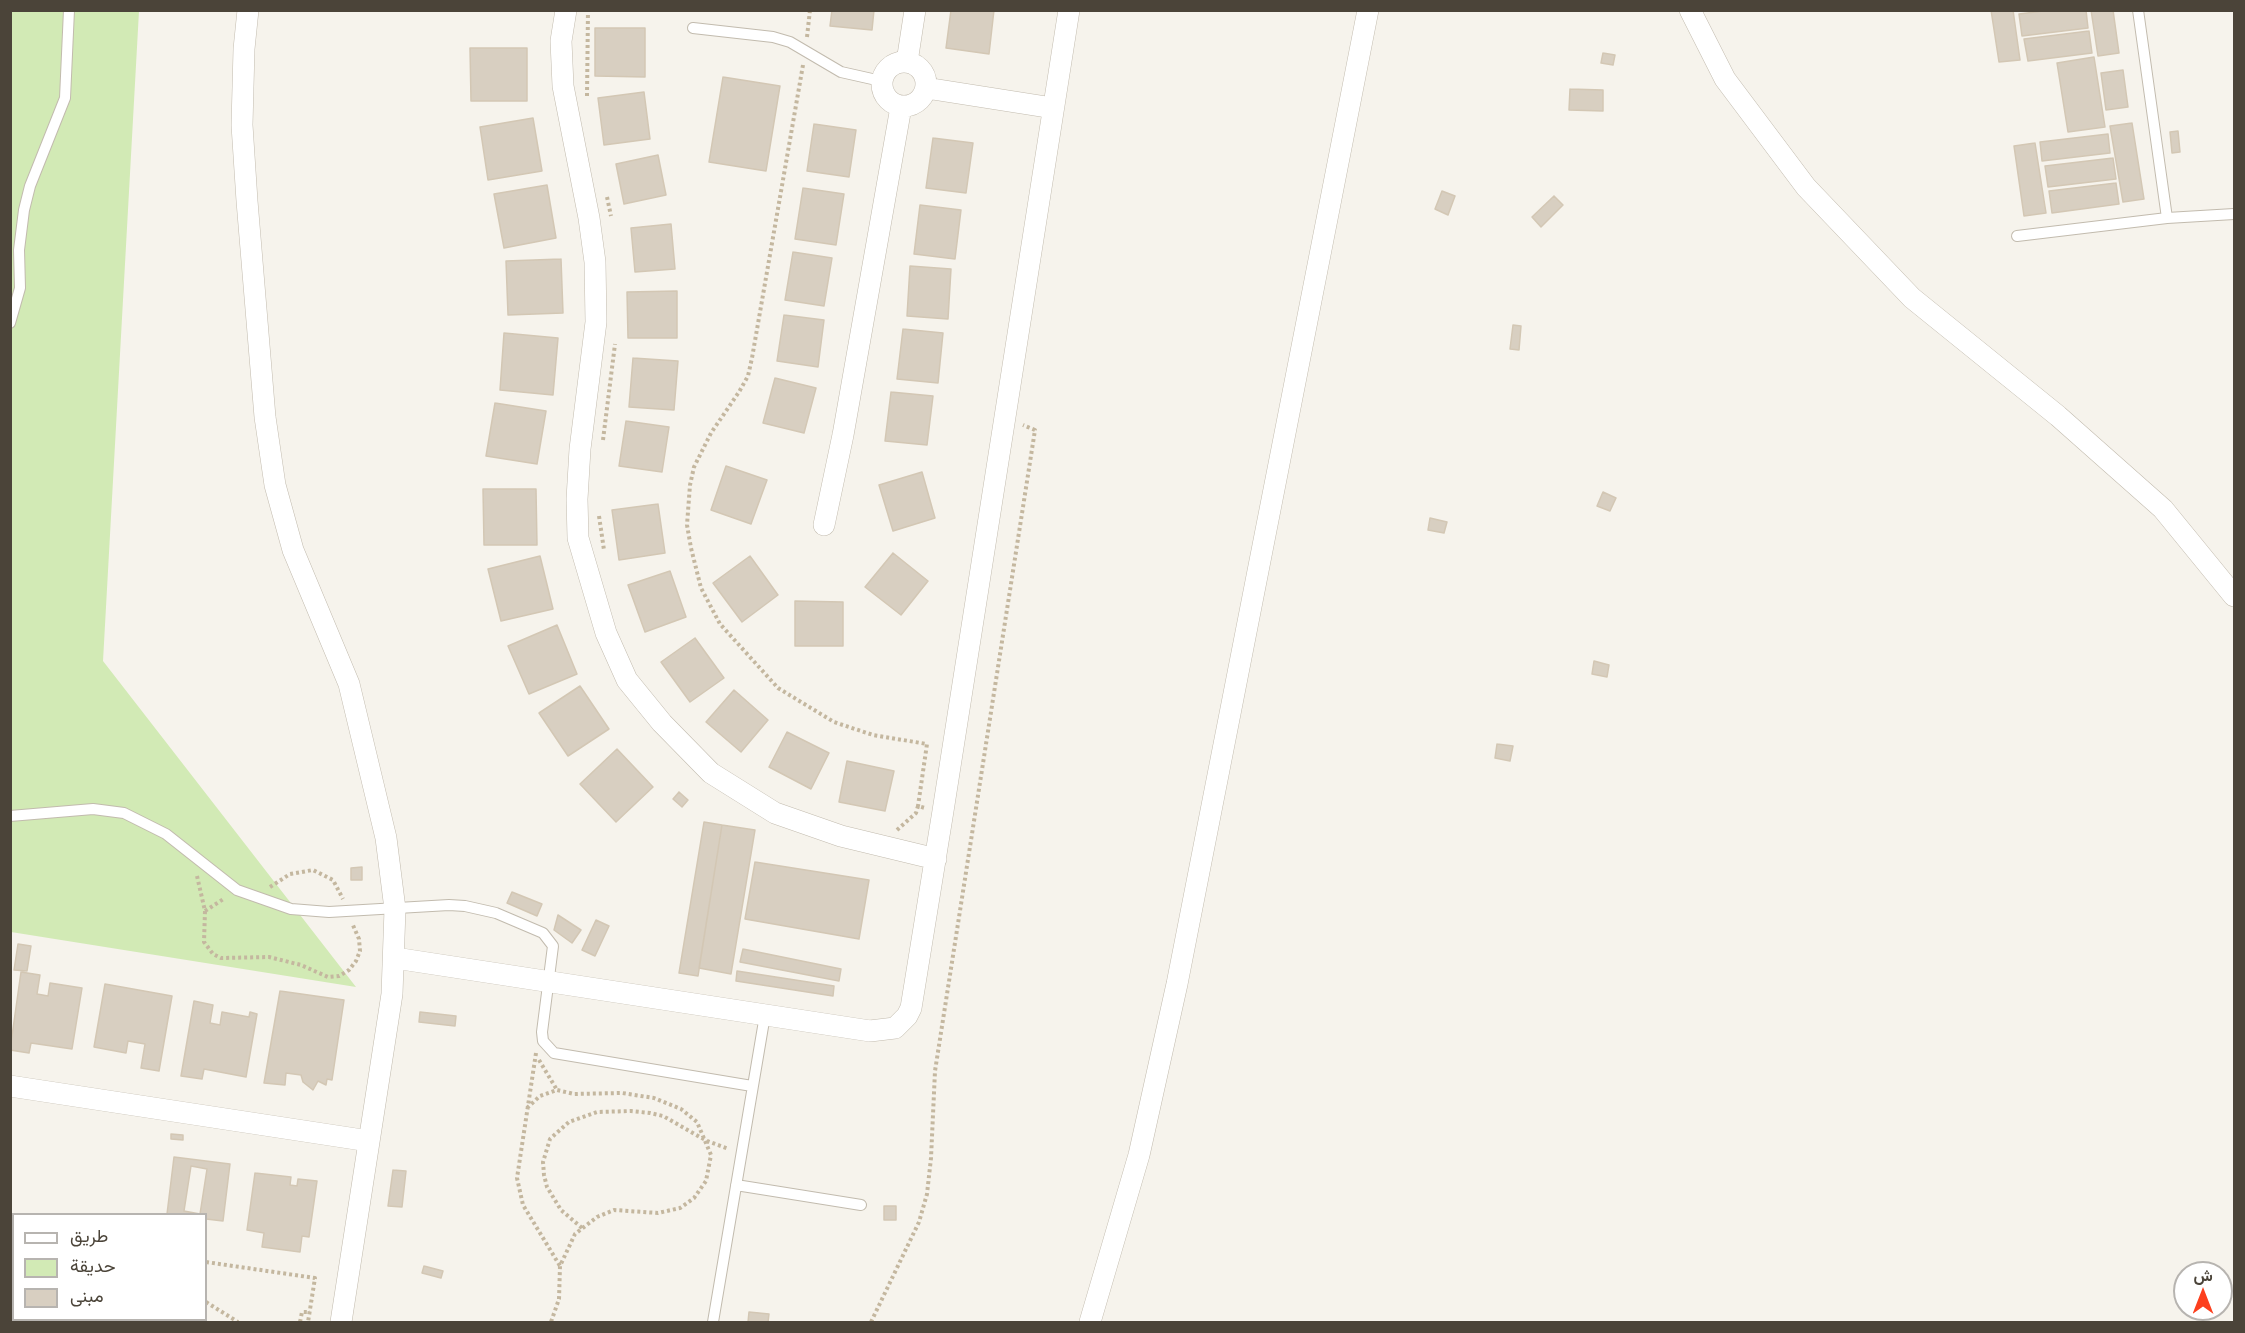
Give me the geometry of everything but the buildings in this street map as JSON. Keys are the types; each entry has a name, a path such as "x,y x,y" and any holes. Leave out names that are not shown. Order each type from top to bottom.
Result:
{"street":[{"path":"248,10 243,60 244,158 265,417 275,484 293,550 340,660 356,708 386,838 395,909 395,958 341,1323"},
{"path":"566,10 561,41 563,86 590,218 595,262 596,322 580,449 577,500 578,538 606,633 627,680 662,723 711,773 775,813 841,836 936,859"},
{"path":"907,62 915,10"},
{"path":"395,958 879,1031 895,1028 902,1023 911,1008 936,859 1069,10"},
{"path":"1090,1323 1139,1155 1174,995 1368,10"},
{"path":"1690,10 1725,79 1806,188 1912,298 2058,416 2163,509 2235,596"},
{"path":"907,62 922,71 926,88 917,102 900,107 885,98 881,81 890,66 907,62"},
{"path":"926,88 1053,108"},
{"path":"824,525 843,435 900,107"},
{"path":"10,1086 369,1141"}],"lane":[{"path":"10,323 20,288 19,250 24,210 30,186 65,98 69,10"},
{"path":"2138,10 2167,218"},
{"path":"693,28 773,37 806,51 841,72 881,81"},
{"path":"2017,236 2167,218 2235,214"},
{"path":"10,816 77,809 109,810 153,826 237,890 254,898 300,910 348,911 465,906 496,913 543,933 553,946 542,1032 548,1048 562,1056 752,1086"},
{"path":"712,1323 765,1015"},
{"path":"736,1185 861,1205"}],"path":[{"path":"587,102 585,71 588,10"},
{"path":"810,10 806,51 750,367 739,392 711,433 694,467 690,485 687,525 695,568 710,607 733,641 778,688 815,713 843,726 873,735 927,744 916,813 899,830 889,829"},
{"path":"605,187 611,219"},
{"path":"602,446 612,380 615,336"},
{"path":"871,1323 919,1222 927,1194 935,1071 1035,430 1005,419"},
{"path":"598,507 606,558"},
{"path":"918,806 943,811"},
{"path":"192,854 205,911 204,942 213,954 229,958 285,959 328,977 349,970 356,961 360,951 359,939 333,880 313,870 290,874 254,898"},
{"path":"205,911 237,890"},
{"path":"542,1032 536,1051 518,1169 519,1192 523,1205 560,1266"},
{"path":"536,1051 544,1071 557,1090"},
{"path":"527,1108 540,1096 557,1090 574,1094 638,1094 668,1102 697,1122 711,1155 709,1173 700,1190 687,1203 672,1211 658,1213 614,1210 597,1217 582,1228 570,1242 560,1266 559,1299 551,1323"},
{"path":"582,1228 561,1210 544,1175 543,1162 550,1139 569,1122 597,1112 631,1110 650,1113 675,1122 707,1141 741,1153"},
{"path":"207,1262 315,1278 308,1323"},
{"path":"207,1303 238,1323"},
{"path":"10,1311 12,1323"},
{"path":"300,1323 302,1312 310,1312"}],"green space":[{"path":"10,11 139,11 103,661 356,987 11,932"}]}
